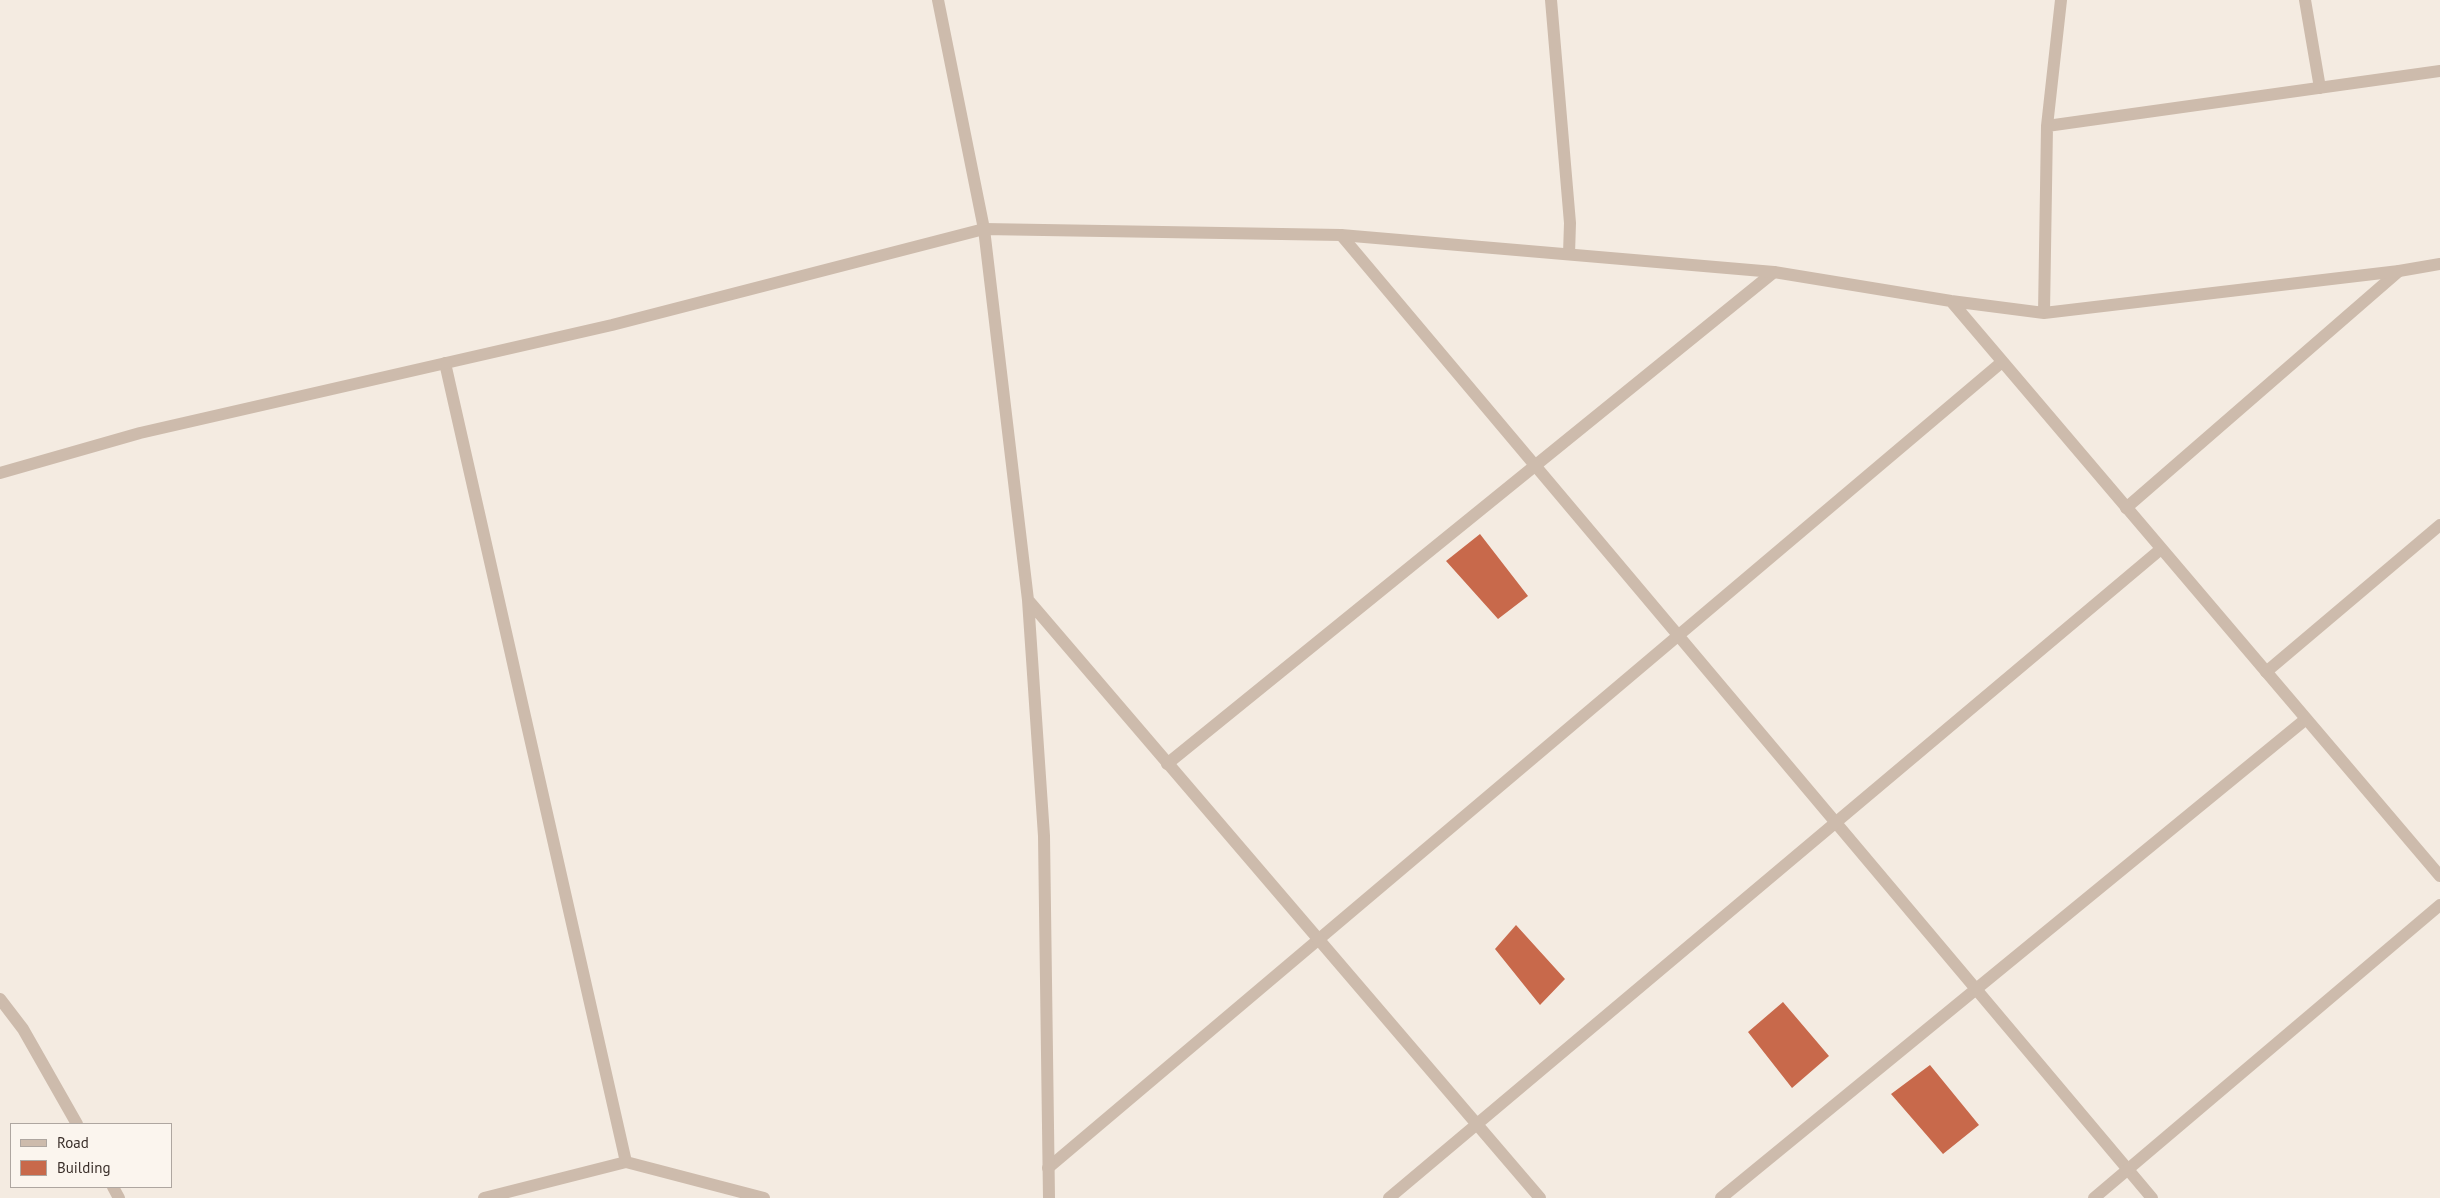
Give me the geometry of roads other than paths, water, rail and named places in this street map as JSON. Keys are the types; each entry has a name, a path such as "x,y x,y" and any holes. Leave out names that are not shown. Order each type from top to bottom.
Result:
{"street":[{"path":"938,0 984,229 1028,600 1044,836 1049,1198"},
{"path":"1551,0 1570,223 1569,254"},
{"path":"2044,313 2047,126 2061,0"},
{"path":"2305,0 2320,88"},
{"path":"2047,126 2440,71"},
{"path":"0,473 140,433 612,325 984,229 1341,235 1774,272 1951,301 2044,313 2399,271 2440,264"},
{"path":"1341,235 2152,1198"},
{"path":"2126,508 2399,271"},
{"path":"1167,764 1774,272"},
{"path":"1951,301 2440,876"},
{"path":"1048,1168 2002,362"},
{"path":"445,363 626,1162"},
{"path":"2266,672 2440,525"},
{"path":"1389,1198 2161,549"},
{"path":"1028,600 1540,1198"},
{"path":"1721,1198 2306,719"},
{"path":"2094,1198 2440,905"},
{"path":"0,999 22,1029 76,1123"},
{"path":"484,1198 626,1162 764,1198"}]}
